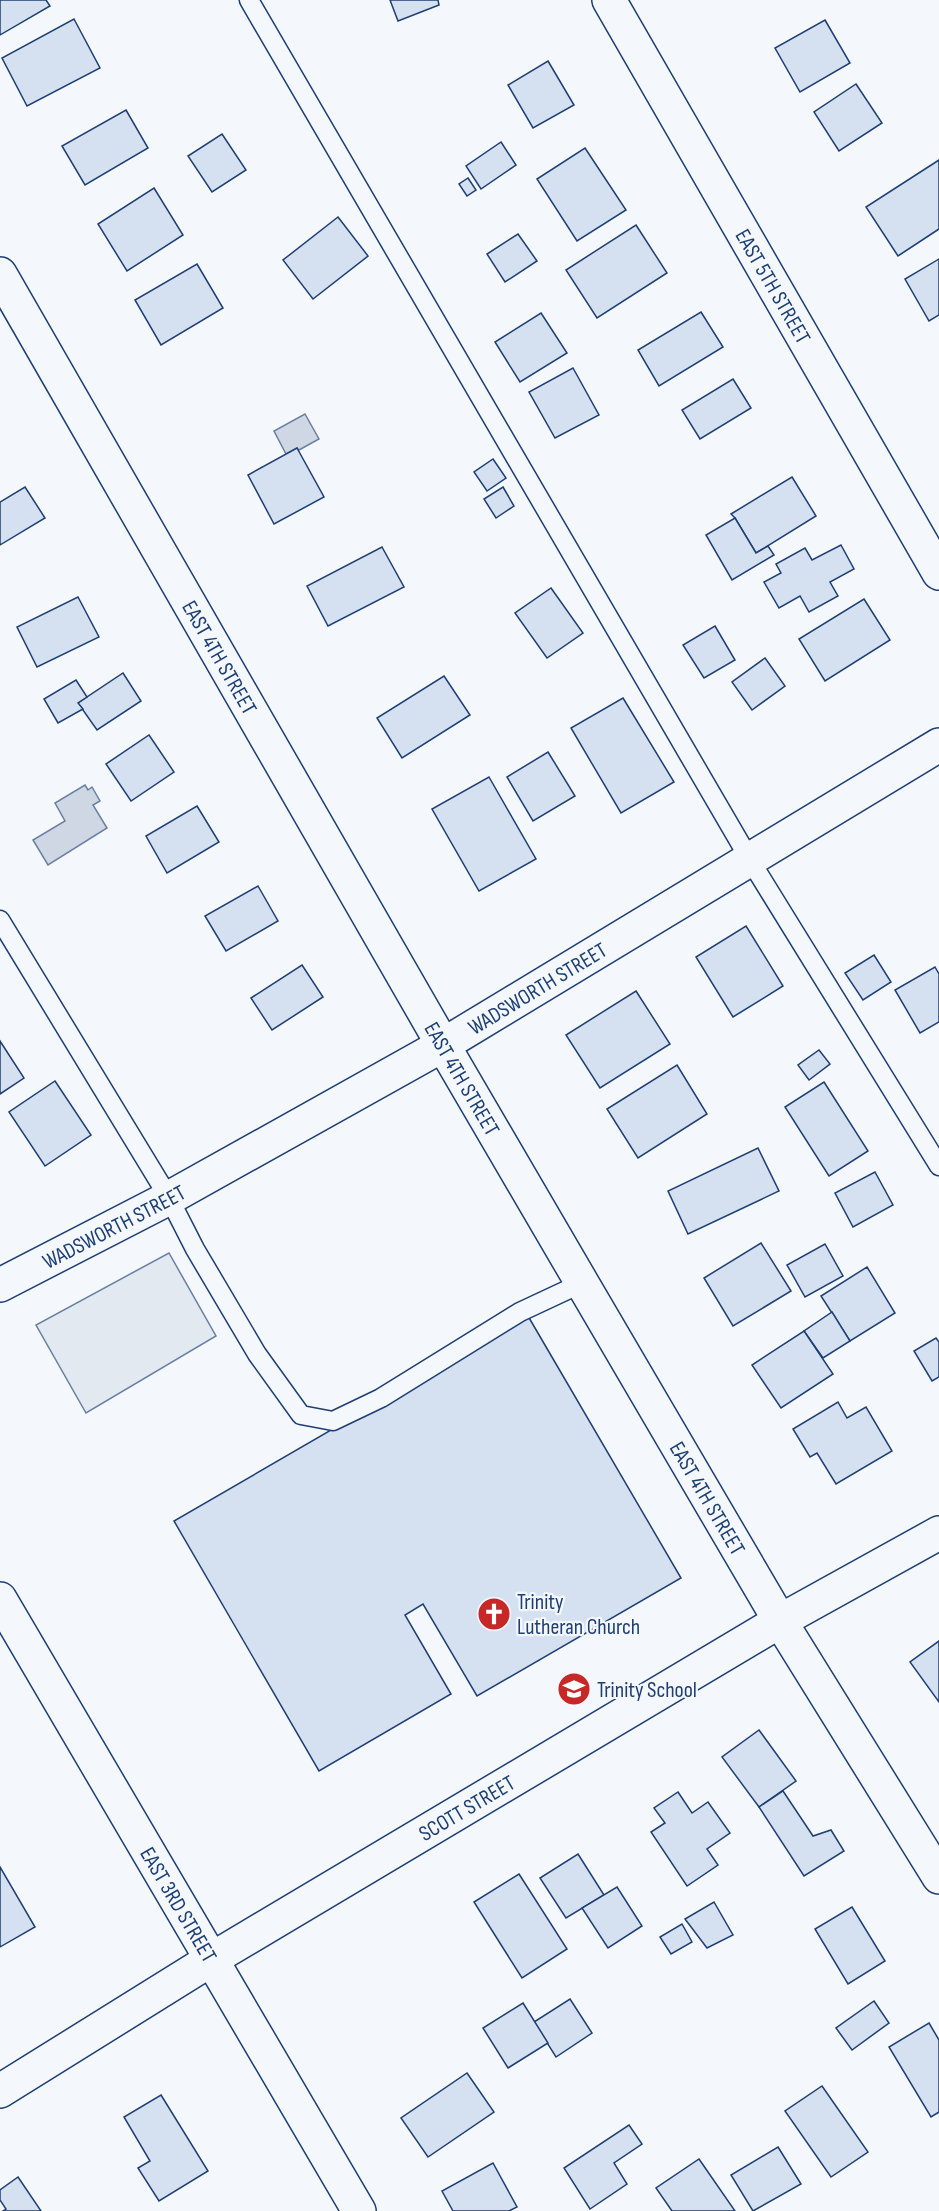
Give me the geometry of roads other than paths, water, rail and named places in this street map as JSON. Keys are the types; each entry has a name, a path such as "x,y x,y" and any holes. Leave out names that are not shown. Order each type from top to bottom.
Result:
{"street":[{"name":"EAST 5TH STREET","path":"609,0 939,573"},
{"name":"EAST 4TH STREET","path":"0,274 442,1045 780,1621 939,1877"},
{"name":"WADSWORTH STREET","path":"0,1285 169,1198 442,1045 939,745"},
{"name":"SCOTT STREET","path":"0,2091 212,1959 780,1621 939,1533"},
{"name":"EAST 3RD STREET","path":"0,1599 359,2211"}],"lane":[{"path":"249,0 750,860 939,1166"},
{"path":"0,920 169,1198 195,1249 256,1354 300,1415 333,1421 381,1398 520,1312 582,1283"}],"place":[{"name":"Trinity Lutheran Church","path":"494,1614"},
{"name":"Trinity School","path":"574,1689"}]}
